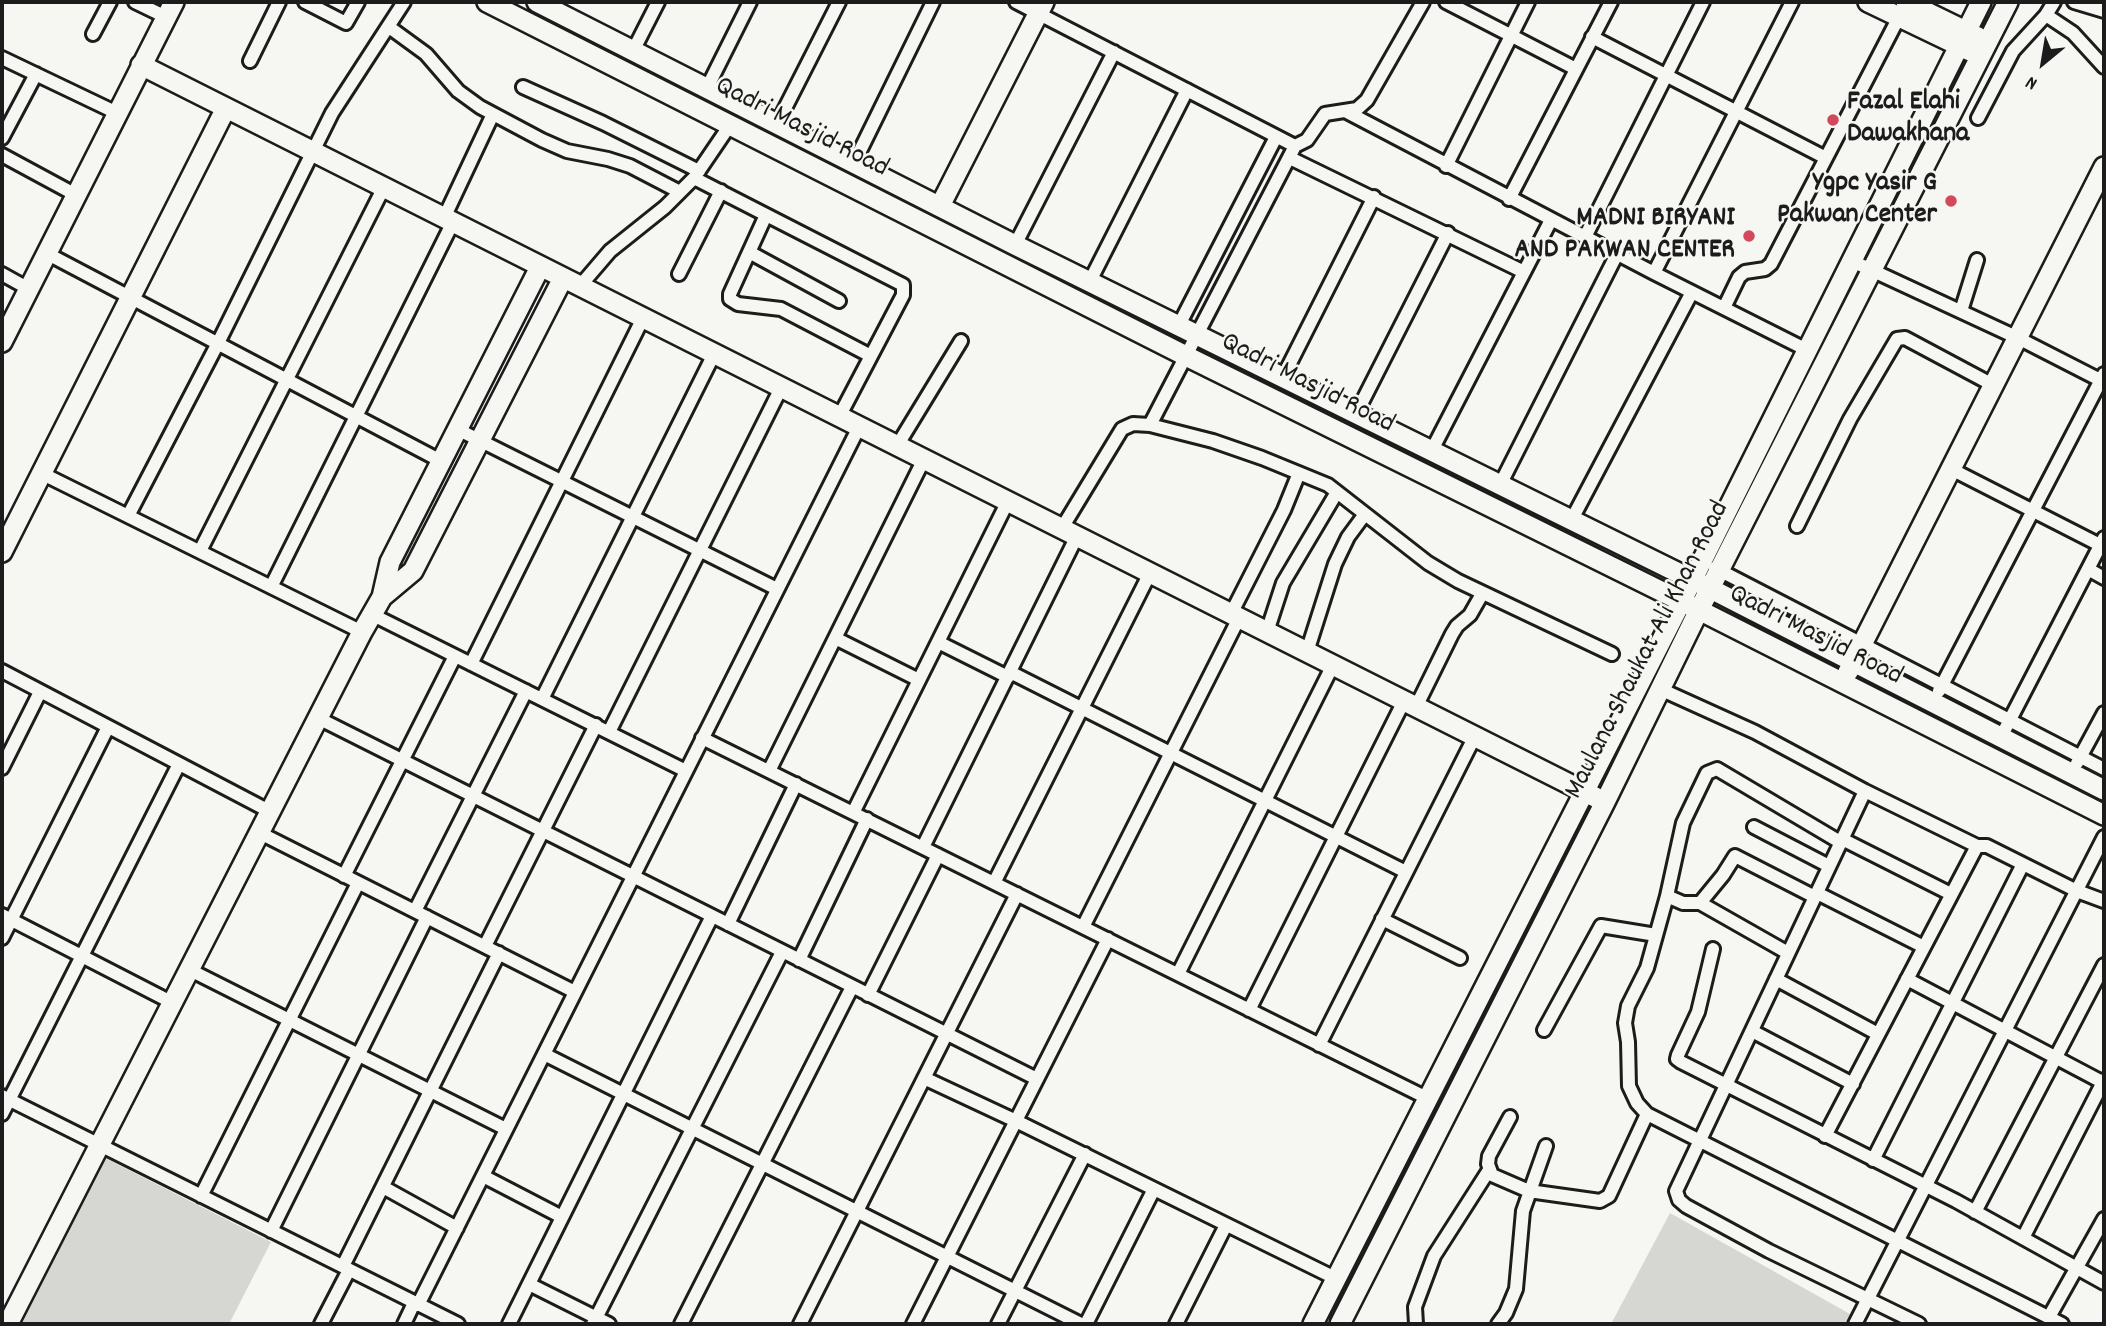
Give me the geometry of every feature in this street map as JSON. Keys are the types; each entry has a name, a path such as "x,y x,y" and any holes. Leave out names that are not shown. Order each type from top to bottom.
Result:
{"street":[{"path":"93,34 110,2"},
{"path":"3,338 170,10 135,2"},
{"path":"250,61 279,2"},
{"path":"305,2 346,23 358,2"},
{"path":"128,516 338,102 404,2"},
{"name":"Qadri Masjid Road","path":"486,2 2104,815"},
{"name":"Qadri Masjid Road","path":"537,2 558,6 633,51 1015,245 1711,589 1933,704 2006,728 2076,765 2104,790"},
{"path":"633,51 658,2"},
{"path":"707,88 750,2"},
{"path":"777,124 839,2"},
{"path":"854,163 933,2"},
{"path":"1016,2 1042,7 1114,52 1276,137 1292,152 1374,197 1524,272"},
{"path":"1150,425 1292,152 1307,140 1325,114 1357,109 1367,100 1423,2"},
{"path":"1446,2 1576,69"},
{"path":"1446,166 1528,2"},
{"path":"1509,198 1611,2"},
{"path":"1585,237 1703,2"},
{"path":"1654,273 1792,2"},
{"path":"1868,2 1903,9 1984,49"},
{"name":"Maulana Shaukat Ali Khan Road","path":"1340,1324 1660,689 1690,605 1692,580 1981,2"},
{"name":"Maulana Shaukat Ali Khan Road","path":"1313,1324 1584,791 1690,605 1711,589 2008,2"},
{"path":"1978,118 2013,51 2046,15 2054,2"},
{"path":"2074,2 2104,11"},
{"path":"940,206 1042,7"},
{"path":"1724,308 1739,278 1745,272 1765,270 1771,264 1903,9"},
{"path":"2046,15 2073,33 2104,67"},
{"path":"389,27 426,54 458,91 493,114 542,140 568,150 630,166 680,192"},
{"path":"1592,37 1826,158"},
{"path":"1015,245 1114,52"},
{"path":"2,58 117,113"},
{"path":"141,65 1605,802"},
{"path":"2,138 36,74"},
{"path":"523,88 603,123 697,174 721,191 903,285 903,295 839,417"},
{"path":"1090,281 1188,90"},
{"path":"2,552 226,108"},
{"path":"1345,111 1446,166 1807,350"},
{"path":"271,587 449,220 493,114"},
{"path":"383,597 413,571 480,441 572,282 665,207 697,174 730,125"},
{"path":"1179,325 1276,137"},
{"path":"2,155 76,195"},
{"path":"1843,683 1993,385 2098,196 2104,167"},
{"path":"200,551 384,187"},
{"path":"679,274 721,191"},
{"path":"1283,377 1374,197"},
{"path":"766,215 730,294 732,302 781,309 871,356"},
{"path":"1432,450 1551,220"},
{"path":"1356,414 1448,233"},
{"path":"46,253 441,461"},
{"path":"749,253 839,301"},
{"path":"1500,485 1617,254"},
{"path":"1961,311 1977,260"},
{"path":"1852,261 2103,378 1933,704"},
{"path":"8,1324 318,718 383,597 390,562 540,267"},
{"path":"2,274 29,289"},
{"path":"1571,521 1692,292"},
{"path":"471,664 643,318"},
{"path":"1797,526 1850,419 1896,339 1905,338 1993,385"},
{"path":"897,446 961,341"},
{"path":"542,699 714,354"},
{"path":"610,732 781,387"},
{"path":"923,848 1009,674 1070,532 1122,429 1133,424 1150,425 1213,441 1328,485 1427,563 1482,594 1612,654"},
{"path":"404,1324 457,1228 859,426"},
{"path":"459,430 777,589"},
{"path":"769,771 924,459"},
{"path":"1702,561 1942,685 2006,728 2102,541 2033,511 1951,469"},
{"path":"41,473 271,587 455,656 686,771"},
{"path":"1083,927 1170,753 1299,473"},
{"path":"1267,632 1283,583 1336,492"},
{"path":"853,813 1008,502"},
{"path":"1307,652 1335,564 1348,537 1365,514"},
{"path":"2088,569 2104,578"},
{"path":"994,883 1150,573"},
{"path":"1249,1010 1336,837 1410,704 1457,626 1470,615 1482,594"},
{"path":"835,638 919,680"},
{"path":"938,642 1082,709 1406,872"},
{"path":"344,876 455,656"},
{"path":"1178,974 1333,665"},
{"path":"2,671 271,812"},
{"path":"1660,689 1755,732 1865,791 1977,846 1987,846 2077,891 2104,901"},
{"path":"2,768 40,691"},
{"path":"415,911 526,691"},
{"path":"2104,713 2076,765 2104,769"},
{"path":"318,718 1037,1079"},
{"path":"485,946 596,725"},
{"path":"2,938 6,917 108,727"},
{"path":"1319,1045 1475,736"},
{"path":"702,738 1429,1099"},
{"path":"2,1114 5,1098 82,956 178,764"},
{"path":"1951,894 1841,841 1717,769 1711,769 1693,798 1683,823 1647,968 1628,1006 1625,1023 1629,1086 1637,1103 1647,1114 2062,1324"},
{"path":"728,924 796,784"},
{"path":"1865,791 1676,1191 1679,1200 1686,1206 1769,1251 1919,1324"},
{"path":"799,960 867,820"},
{"path":"1754,827 1829,866"},
{"path":"260,833 575,992"},
{"path":"1855,1324 2104,837"},
{"path":"1825,1136 1977,846"},
{"path":"868,995 938,855"},
{"path":"1700,903 1735,856 1924,947"},
{"path":"1873,1160 2023,864"},
{"path":"201,1196 358,883"},
{"path":"800,1324 1017,894"},
{"path":"1667,896 1683,903 1700,903 1788,953"},
{"path":"509,1324 712,916"},
{"path":"6,917 173,1003"},
{"path":"271,1231 427,917"},
{"path":"1382,919 1460,958"},
{"path":"1544,1030 1601,926 1656,935"},
{"path":"913,1324 1108,939"},
{"path":"1713,949 1698,1012 1677,1059 1926,1186 2104,1283"},
{"path":"594,1321 782,951"},
{"path":"321,1324 383,1187 499,953"},
{"path":"1975,1212 2104,965"},
{"path":"190,970 506,1129"},
{"path":"1776,979 1878,1034"},
{"path":"1908,979 2104,1082 2023,1238"},
{"path":"681,1324 852,986"},
{"path":"1752,1031 1853,1084"},
{"path":"544,1054 1083,1324 1154,1189"},
{"path":"924,1078 1337,1279"},
{"path":"5,1098 458,1324"},
{"path":"1510,1117 1489,1156 1489,1170 1492,1175 1529,1191 1600,1200 1606,1199 1647,1114"},
{"path":"1498,1324 1516,1289 1521,1224 1529,1191 1546,1146"},
{"path":"998,1324 1084,1154"},
{"path":"1416,1324 1415,1307 1434,1256 1489,1170"},
{"path":"483,1176 562,1217"},
{"path":"383,1187 457,1228"},
{"path":"2049,1317 2104,1219"},
{"path":"1176,1324 1226,1225"},
{"path":"529,1284 594,1321 609,1324"}],"shaded area":[{"path":"105,1158 271,1242 229,1324 20,1324"},
{"path":"1670,1213 1850,1314 1844,1324 1611,1324"}],"place":[{"name":"Fazal Elahi Dawakhana","path":"1833,120"},
{"name":"Ygpc Yasir G Pakwan Center","path":"1951,201"},
{"name":"MADNI BIRYANI AND PAKWAN CENTER","path":"1749,236"}]}
